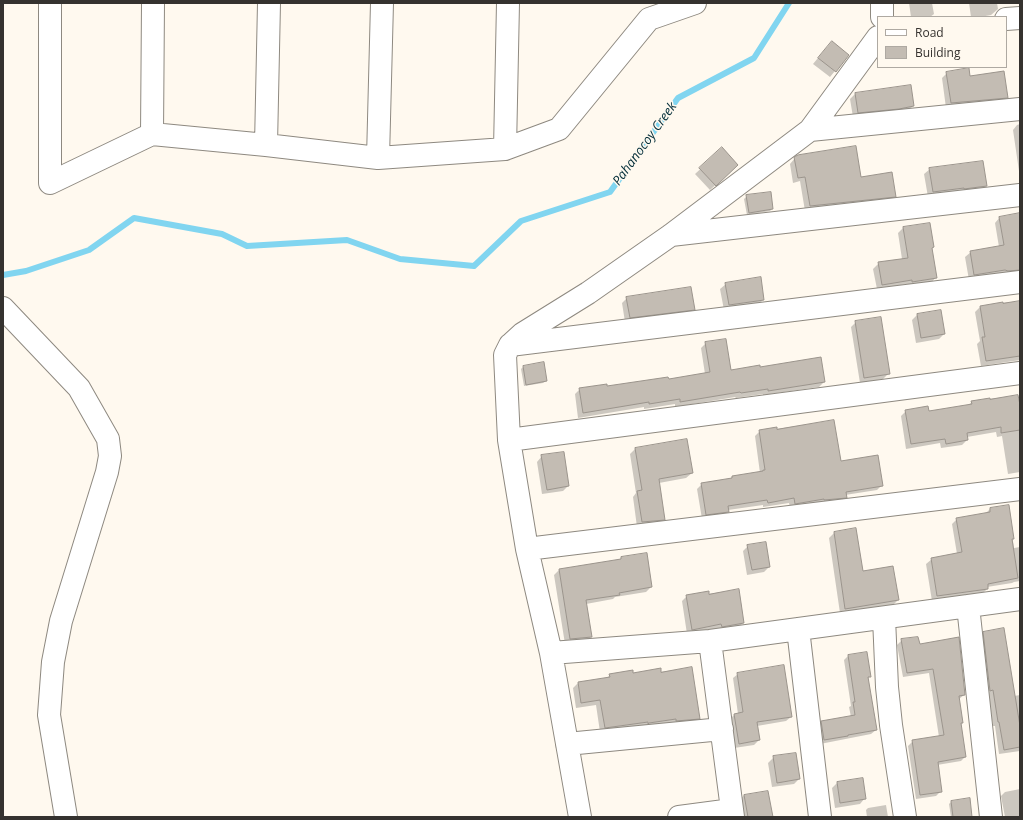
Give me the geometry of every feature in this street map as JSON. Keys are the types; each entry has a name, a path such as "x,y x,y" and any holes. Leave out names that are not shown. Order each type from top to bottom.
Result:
{"street":[{"path":"50,3 50,183 152,134 378,158 505,149 559,129 649,19 695,3"},
{"path":"152,134 153,3"},
{"path":"266,145 269,3"},
{"path":"378,158 382,3"},
{"path":"505,149 508,3"},
{"path":"882,3 882,16"},
{"path":"1007,19 1020,18"},
{"path":"580,817 552,653 527,549 509,440 506,355 510,345 522,334 588,294 672,235 810,130 877,38"},
{"path":"810,130 1020,109"},
{"path":"672,235 1020,195"},
{"path":"510,345 1020,282"},
{"path":"3,308 80,388 108,439 110,456 107,472 61,621 53,662 49,715 66,817"},
{"path":"509,440 1020,373"},
{"path":"527,549 1020,489"},
{"path":"552,653 710,642 1020,599"},
{"path":"968,606 991,817"},
{"path":"884,618 887,687 891,725 905,817"},
{"path":"798,629 820,817"},
{"path":"680,817 733,814 710,642"},
{"path":"567,744 722,729"}],"building":[{"path":"832,41 849,55 836,72 818,58"},
{"path":"969,68 970,76 1004,71 1008,98 951,103 946,72"},
{"path":"911,85 914,106 858,113 855,93"},
{"path":"856,146 861,177 892,172 896,197 810,206 805,177 798,178 794,157 798,155"},
{"path":"722,147 738,165 716,186 699,168"},
{"path":"983,161 987,186 933,192 929,168"},
{"path":"771,192 773,209 749,213 746,195"},
{"path":"1020,213 1020,270 1005,270 974,275 970,251 1004,245 999,217"},
{"path":"930,223 937,278 882,285 878,262 908,258 903,227"},
{"path":"761,277 764,300 729,305 725,283"},
{"path":"691,287 695,310 630,318 626,297"},
{"path":"1020,301 1020,356 986,361 982,337 985,337 980,306"},
{"path":"941,310 945,334 921,338 917,314"},
{"path":"881,317 890,374 864,378 855,321"},
{"path":"726,339 731,370 821,357 825,382 768,391 768,389 740,392 680,402 680,399 649,404 649,402 583,413 579,388 607,384 607,386 668,377 669,379 710,372 705,342"},
{"path":"544,362 547,381 526,385 523,366"},
{"path":"1018,395 1020,405 1020,430 1001,433 1001,427 967,433 968,440 946,444 945,439 911,444 905,410 928,406 929,411 972,404 971,401"},
{"path":"834,420 841,461 878,455 883,486 846,492 847,498 824,499 795,504 794,498 768,503 767,500 728,506 729,512 706,515 701,483 732,478 732,476 765,470 759,430 777,427 777,429"},
{"path":"687,439 693,473 659,479 665,520 642,522 637,491 642,490 635,448"},
{"path":"564,452 569,486 547,490 541,455"},
{"path":"1009,505 1018,578 988,584 988,589 937,596 931,558 962,552 956,518 990,512 990,508"},
{"path":"856,528 863,571 893,566 899,600 845,609 834,532"},
{"path":"766,542 770,567 752,570 747,545"},
{"path":"647,553 652,587 619,593 620,595 586,600 592,637 570,639 559,569 621,559 621,557"},
{"path":"739,589 744,623 722,627 721,624 692,630 686,595 709,591 709,594"},
{"path":"1004,628 1020,726 1020,747 1004,750 993,690 990,691 983,632"},
{"path":"918,637 920,644 959,637 965,695 959,696 966,757 938,762 942,792 920,795 912,740 944,735 933,669 907,673 901,639"},
{"path":"867,652 871,677 868,677 877,730 824,740 821,721 855,715 853,702 855,702 848,655"},
{"path":"784,665 792,717 757,722 760,740 739,744 734,714 743,712 737,673"},
{"path":"692,667 700,719 676,721 676,719 648,724 648,722 605,728 600,700 581,703 578,682 610,677 609,674 633,670 633,673 661,668 661,672"},
{"path":"796,753 800,779 777,783 773,756"},
{"path":"863,778 866,799 840,803 837,782"},
{"path":"768,791 773,817 748,817 744,795"},
{"path":"970,798 972,817 953,817 951,801"}],"waterway":[{"name":"Pahanocoy Creek","path":"3,275 26,271 89,250 134,218 222,234 247,246 347,240 400,259 474,266 521,221 610,192 678,98 754,58 789,3"}]}
